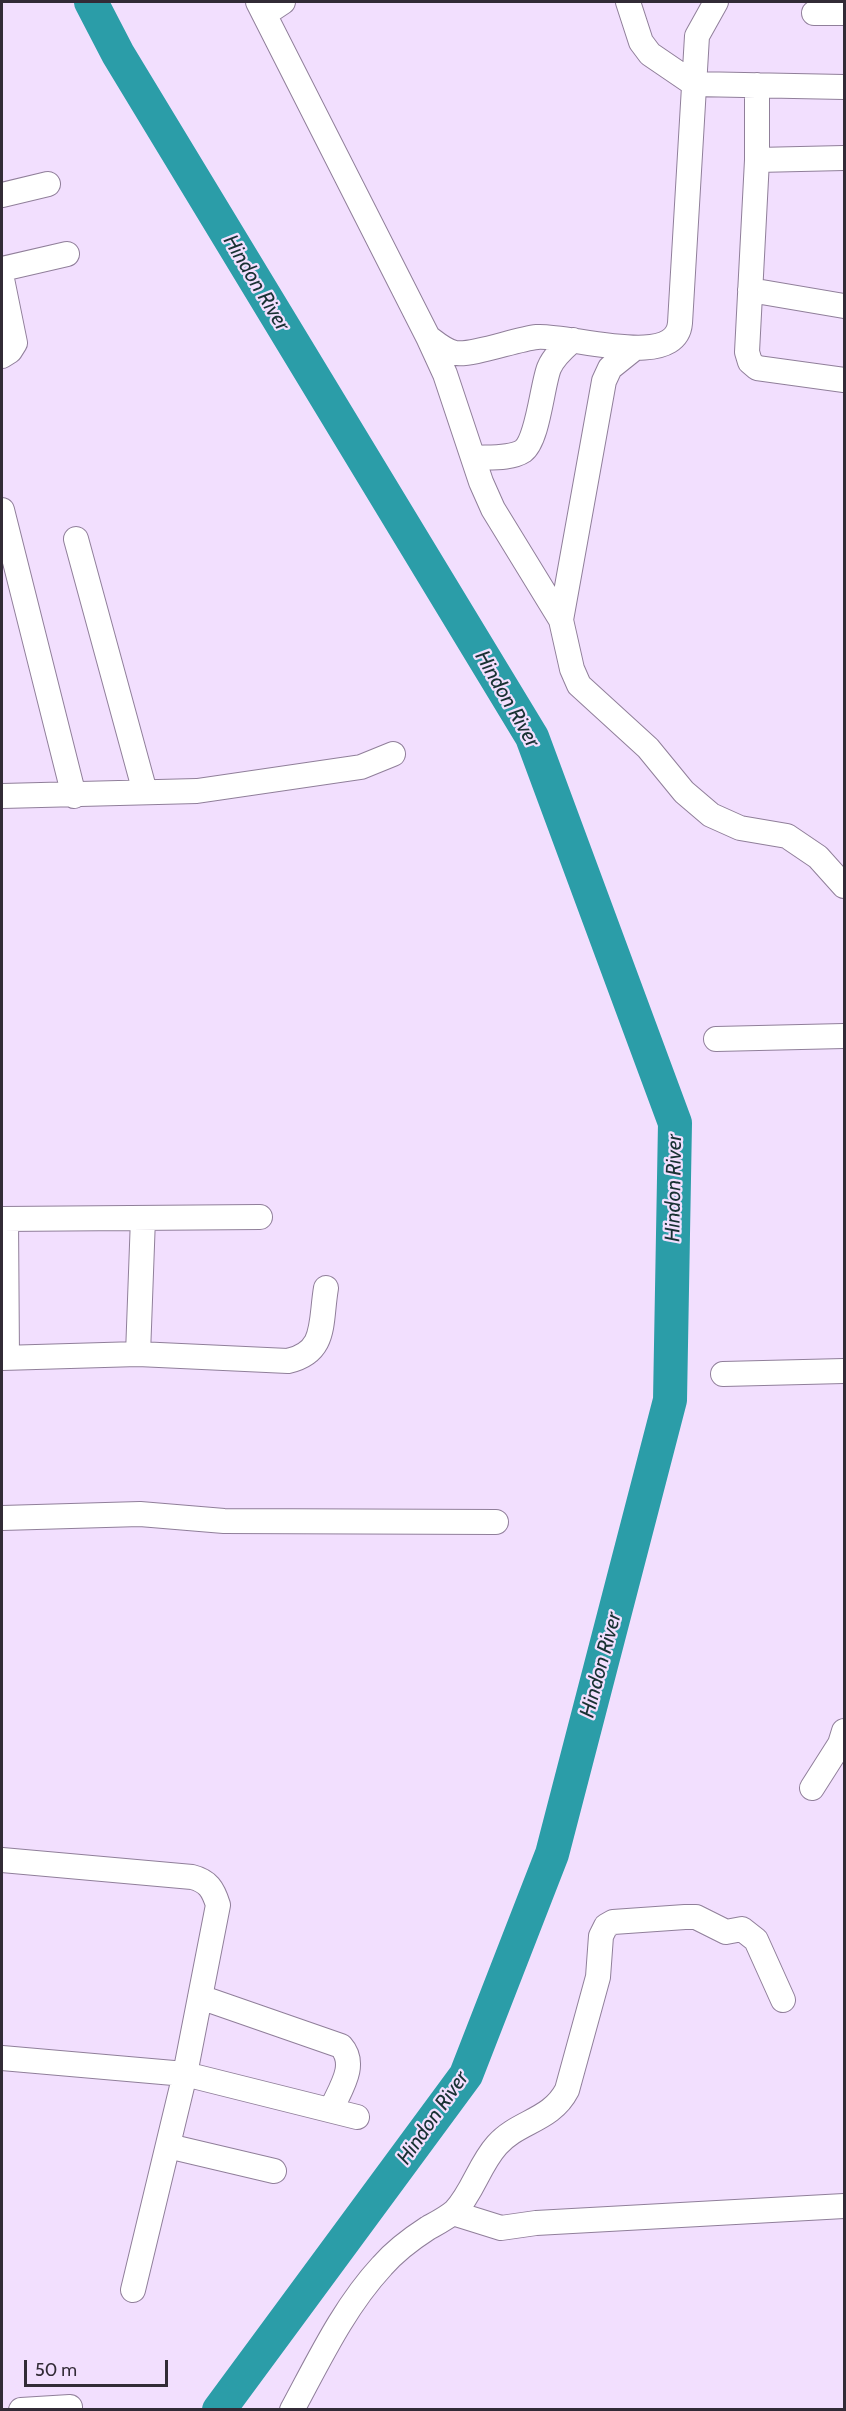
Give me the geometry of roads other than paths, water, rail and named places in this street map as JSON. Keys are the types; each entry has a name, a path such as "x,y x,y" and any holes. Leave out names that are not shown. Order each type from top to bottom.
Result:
{"street":[{"path":"628,2 641,42 650,54 694,84 844,87"},
{"path":"428,337 446,351 460,354 539,337 635,348 655,347 671,342 680,328 697,36 717,2"},
{"path":"269,6 445,374 481,482 509,538 561,620 579,685 648,748 684,792 711,815 730,824 787,836 818,857 844,886"},
{"path":"814,13 844,13"},
{"path":"757,85 757,160 747,351 750,362 757,368 844,380"},
{"path":"757,160 844,158"},
{"path":"2,195 48,184"},
{"path":"2,269 67,254"},
{"path":"2,279 15,343 10,351 2,356"},
{"path":"750,290 844,306"},
{"path":"474,458 515,455 525,450 531,439 549,370 561,351 573,340"},
{"path":"561,620 604,381 610,368 635,348"},
{"path":"2,510 74,796"},
{"path":"76,539 145,792"},
{"path":"2,796 74,796 197,791 301,778 361,767 393,754"},
{"path":"716,1039 844,1036"},
{"path":"261,1216 4,1219 4,1358 138,1354 288,1361 305,1358 317,1345 326,1288"},
{"path":"138,1354 142,1218"},
{"path":"723,1374 844,1371"},
{"path":"2,1518 140,1514 224,1521 496,1522"},
{"path":"812,1788 840,1744 844,1731"},
{"path":"2,1860 192,1877 204,1880 214,1891 218,1905 186,2074 133,2290"},
{"path":"292,2409 347,2310 382,2266 406,2243 453,2213 465,2199 485,2161 512,2130 534,2122 561,2102 567,2090 598,1977 601,1936 606,1926 614,1922 696,1917 726,1932 742,1929 756,1940 783,2000"},
{"path":"200,1997 341,2046 349,2055 350,2065 331,2110"},
{"path":"2,2058 186,2074 357,2117"},
{"path":"168,2146 274,2171"},
{"path":"453,2213 501,2228 536,2223 844,2206"},
{"path":"21,2409 70,2407"}],"waterway":[{"name":"Hindon River","path":"91,2 118,54 532,737 675,1123 670,1400 552,1854 466,2075 219,2410"}]}
